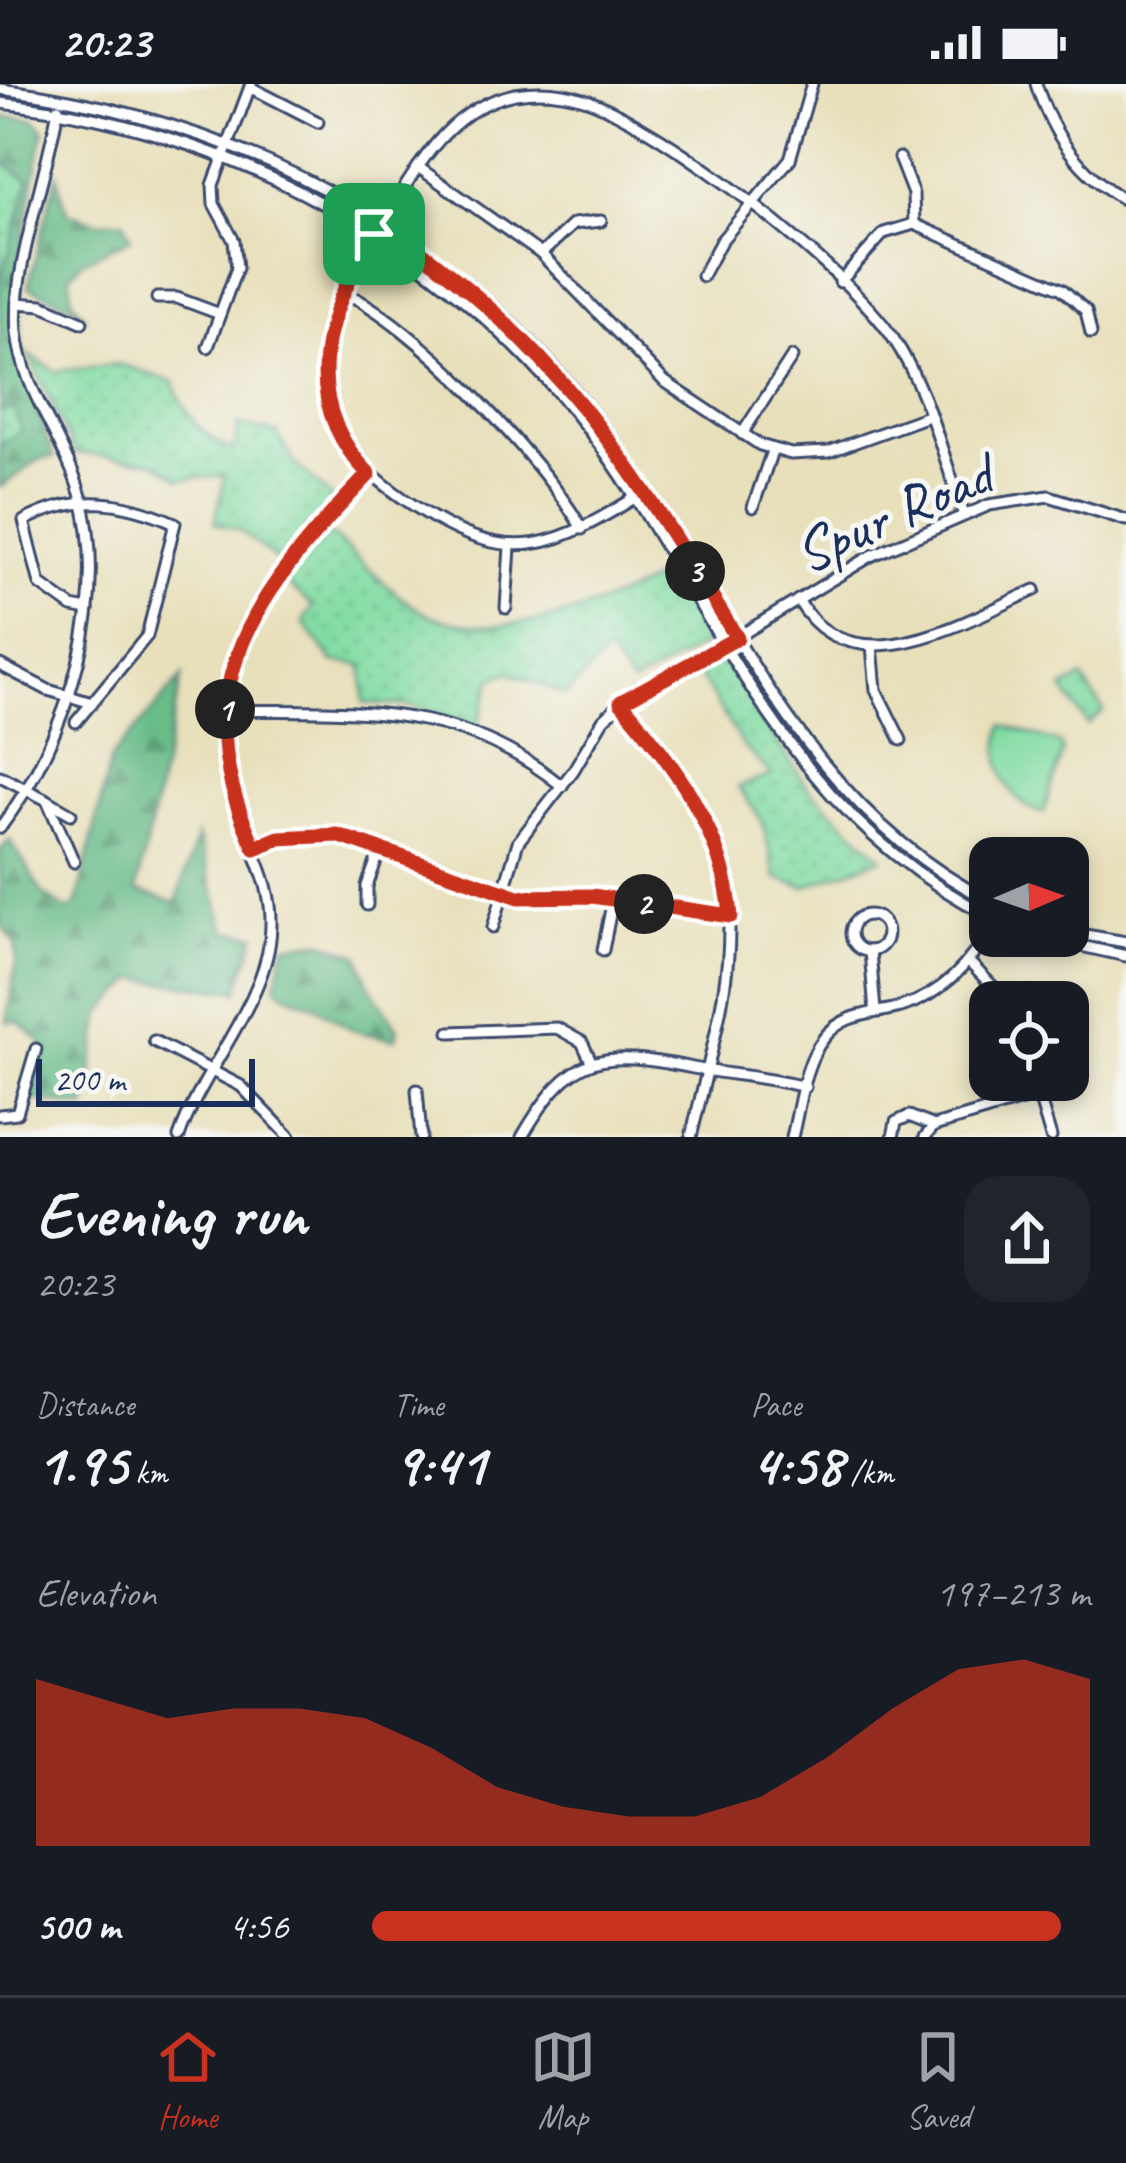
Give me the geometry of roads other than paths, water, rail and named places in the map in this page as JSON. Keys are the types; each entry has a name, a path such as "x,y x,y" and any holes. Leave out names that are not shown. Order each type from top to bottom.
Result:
{"street":[{"path":"702,276 795,149 812,84"},
{"path":"1036,84 1049,125 1091,180 1126,201"},
{"path":"208,346 238,257 212,195 250,85 318,122"},
{"path":"0,89 145,115 228,141 289,169 382,224 459,279 532,345 608,433 798,735 852,801 928,865 969,889"},
{"path":"646,490 552,542 510,547 458,533 369,474 340,434 325,388 326,337 340,291 442,134 475,109 514,94 555,93 609,110 704,167 752,204 840,281 896,343 964,515"},
{"path":"0,828 28,789 67,695 88,610 92,556 83,501 26,377 16,303 60,97"},
{"path":"0,103 141,128 223,154 282,181 374,234 451,290 522,355 597,441 791,752 827,795 901,862 969,903"},
{"path":"899,158 913,194 914,224"},
{"path":"418,167 541,254 650,370 772,451 828,452 928,416"},
{"path":"541,254 573,224 601,220"},
{"path":"840,281 884,233 914,224 1071,295 1086,310 1090,333"},
{"path":"340,291 378,311 476,401 559,491 582,529"},
{"path":"157,298 177,298 220,314"},
{"path":"16,303 42,305 82,322"},
{"path":"742,434 792,357"},
{"path":"753,507 772,451"},
{"path":"179,1137 209,1069 252,996 268,951 270,897 230,785 225,710 235,656 259,602 369,474"},
{"name":"Spur Road","path":"493,927 518,842 621,702 871,556 964,515 1010,499 1049,496 1126,520"},
{"path":"76,722 146,636 175,523 128,506 83,501 38,514 22,528 40,584 72,607 88,610"},
{"path":"506,608 510,547"},
{"path":"799,601 827,634 872,646 930,635 1035,590"},
{"path":"872,646 876,690 901,740"},
{"path":"0,665 92,703"},
{"path":"621,702 694,799 717,851 731,916 729,975 692,1137"},
{"path":"225,710 406,714 504,745 562,786"},
{"path":"0,776 71,814"},
{"path":"47,800 74,862"},
{"path":"255,848 279,838 317,834 381,848 501,893 613,899 731,916"},
{"path":"367,905 367,886 381,848"},
{"path":"603,950 613,899"},
{"path":"1089,936 1126,942"},
{"path":"1089,948 1126,956"},
{"path":"870,951 874,1011"},
{"path":"793,1137 824,1037 843,1022 929,995 972,957"},
{"path":"969,962 988,981"},
{"path":"450,1032 557,1028 582,1042 592,1061"},
{"path":"154,1040 248,1091 290,1137"},
{"path":"0,1114 17,1114 23,1104 36,1049"},
{"path":"522,1137 552,1090 592,1061 634,1055 805,1087"},
{"path":"417,1090 421,1137"},
{"path":"893,1137 896,1122 903,1117 934,1126 1019,1101"},
{"path":"1041,1101 1051,1137"},
{"path":"925,1137 934,1126"}],"waterway":[{"path":"0,130 1,119"}]}
